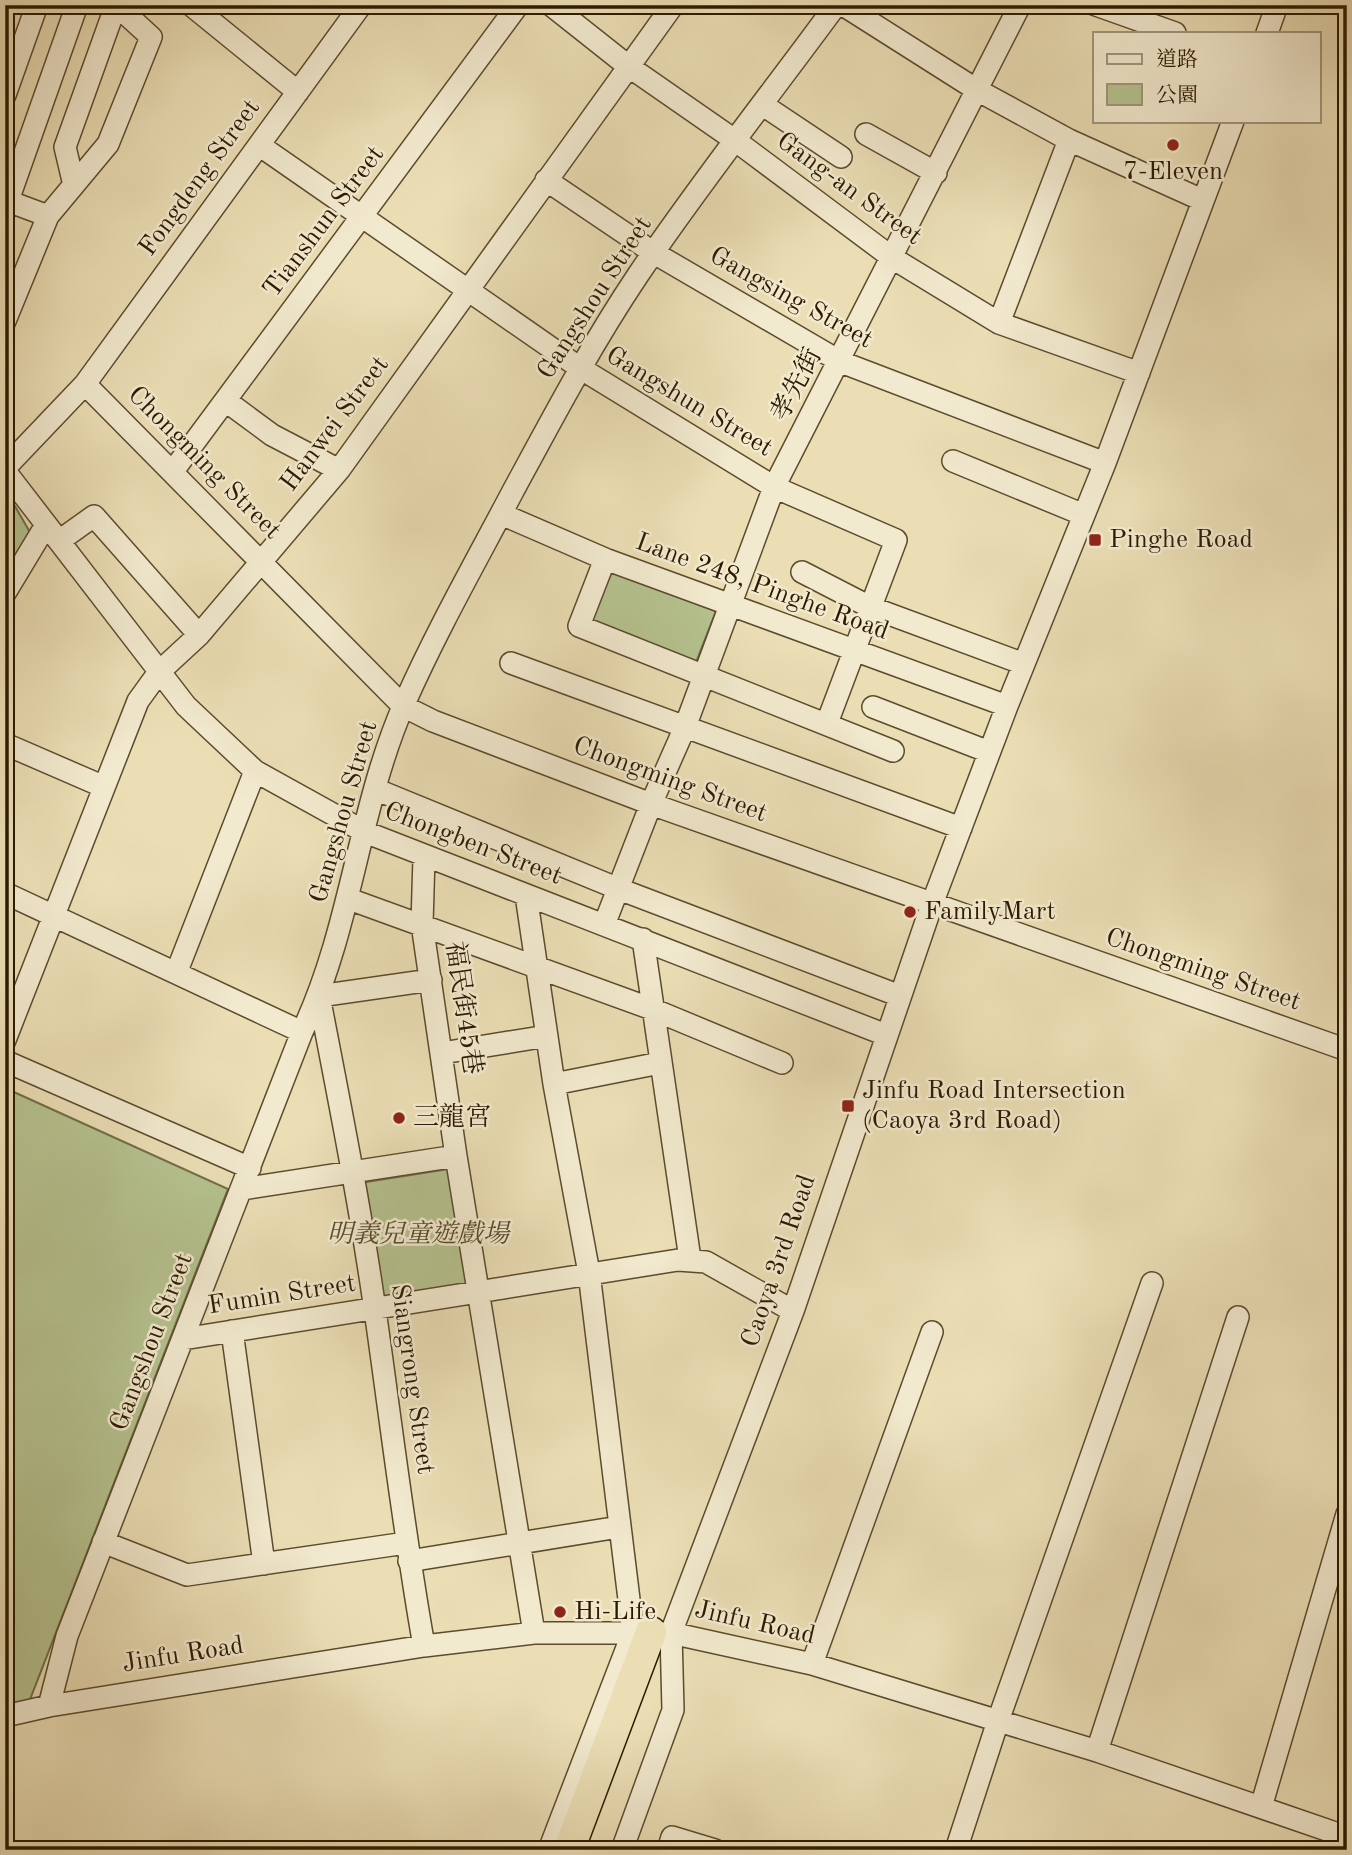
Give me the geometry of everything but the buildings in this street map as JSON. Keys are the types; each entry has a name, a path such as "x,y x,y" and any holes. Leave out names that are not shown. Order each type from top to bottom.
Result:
{"highway":[{"path":"569,1850 652,1632"},
{"path":"591,1850 652,1632"}],"street":[{"path":"5,95 37,5"},
{"path":"48,216 6,203 77,5"},
{"path":"5,321 48,216 74,186 108,144 151,37 116,5 65,147 74,186"},
{"path":"191,5 298,92"},
{"name":"Fongdeng Street","path":"5,469 85,384 361,5"},
{"name":"Tianshun Street","path":"173,471 518,5"},
{"name":"Gang-an Street","path":"551,5 628,66 736,141 894,259 999,323 1139,373"},
{"name":"Hanwei Street","path":"5,1040 55,917 102,786 138,701 159,671 199,635 264,562 339,470 673,5"},
{"name":"Gangshou Street","path":"49,1706 67,1636 302,1032 319,996 349,899 375,789 403,706 449,606 580,368 654,253 836,5"},
{"path":"843,5 976,90 1069,140 1202,200"},
{"name":"孝先街","path":"604,925 651,804 685,727 774,487 894,259 1020,5"},
{"path":"1096,5 1121,9 1173,32"},
{"path":"1267,32 1278,5"},
{"path":"763,105 841,157"},
{"path":"932,904 1007,706 1105,463 1233,122"},
{"path":"866,134 936,173"},
{"path":"999,323 1069,140"},
{"name":"Gangshun Street","path":"259,145 580,368 774,487 896,540 870,607"},
{"name":"Gangsing Street","path":"546,180 654,253 841,362 1105,463"},
{"name":"Chongming Street","path":"85,384 264,562 403,706 433,721 651,804 1347,1050"},
{"path":"226,401 272,435 339,470"},
{"path":"953,461 1084,515"},
{"name":"Chongben Street","path":"5,469 186,706 256,771 365,832 424,857 643,939 886,1035"},
{"name":"Lane 248, Pinghe Road","path":"501,514 605,559 1007,706"},
{"path":"5,593 52,533 94,516 199,635"},
{"path":"605,559 579,626 893,751"},
{"path":"802,572 870,607 1024,664"},
{"path":"827,723 870,607"},
{"path":"511,663 961,828"},
{"path":"873,708 989,752"},
{"path":"5,744 102,786"},
{"path":"177,971 256,771"},
{"path":"375,789 619,888 900,996"},
{"name":"福民街45巷","path":"424,857 422,924 456,1156 534,1633"},
{"path":"5,893 177,971 302,1032"},
{"path":"526,895 554,1084 589,1273 619,1527 673,1710 622,1850"},
{"path":"349,899 652,1009 782,1063"},
{"name":"Caoya 3rd Road","path":"550,1850 652,1632 793,1311 932,904"},
{"path":"643,939 690,1259"},
{"path":"319,996 431,980"},
{"name":"Siangrong Street","path":"319,996 353,1171 375,1309 407,1552 424,1646"},
{"path":"442,1054 547,1036"},
{"path":"5,1061 250,1168"},
{"path":"554,1084 660,1063"},
{"path":"242,1189 456,1156"},
{"name":"Fumin Street","path":"183,1339 690,1259 706,1262 793,1311"},
{"path":"956,1850 998,1721 1152,1283"},
{"path":"1097,1751 1238,1317"},
{"path":"232,1331 264,1564"},
{"path":"812,1664 932,1332"},
{"path":"1261,1807 1347,1514"},
{"path":"103,1542 187,1575 264,1564 520,1545 619,1527"},
{"name":"Jinfu Road","path":"5,1716 49,1706 424,1646 534,1633 652,1632 812,1664 1097,1751 1347,1837"},
{"path":"668,1850 672,1838 715,1850"}],"green space":[{"path":"5,489 31,534 5,578"},
{"path":"604,568 716,611 693,670 582,627"},
{"path":"5,1088 228,1189 29,1702 5,1705"},
{"name":"明義兒童遊戲場","path":"455,1168 475,1287 380,1303 360,1183"}],"place":[{"name":"7-Eleven","path":"1173,145"},
{"name":"Pinghe Road","path":"1095,540"},
{"name":"FamilyMart","path":"910,912"},
{"name":"Jinfu Road Intersection (Caoya 3rd Road)","path":"848,1106"},
{"name":"三龍宮","path":"399,1118"},
{"name":"Hi-Life","path":"560,1612"}]}
